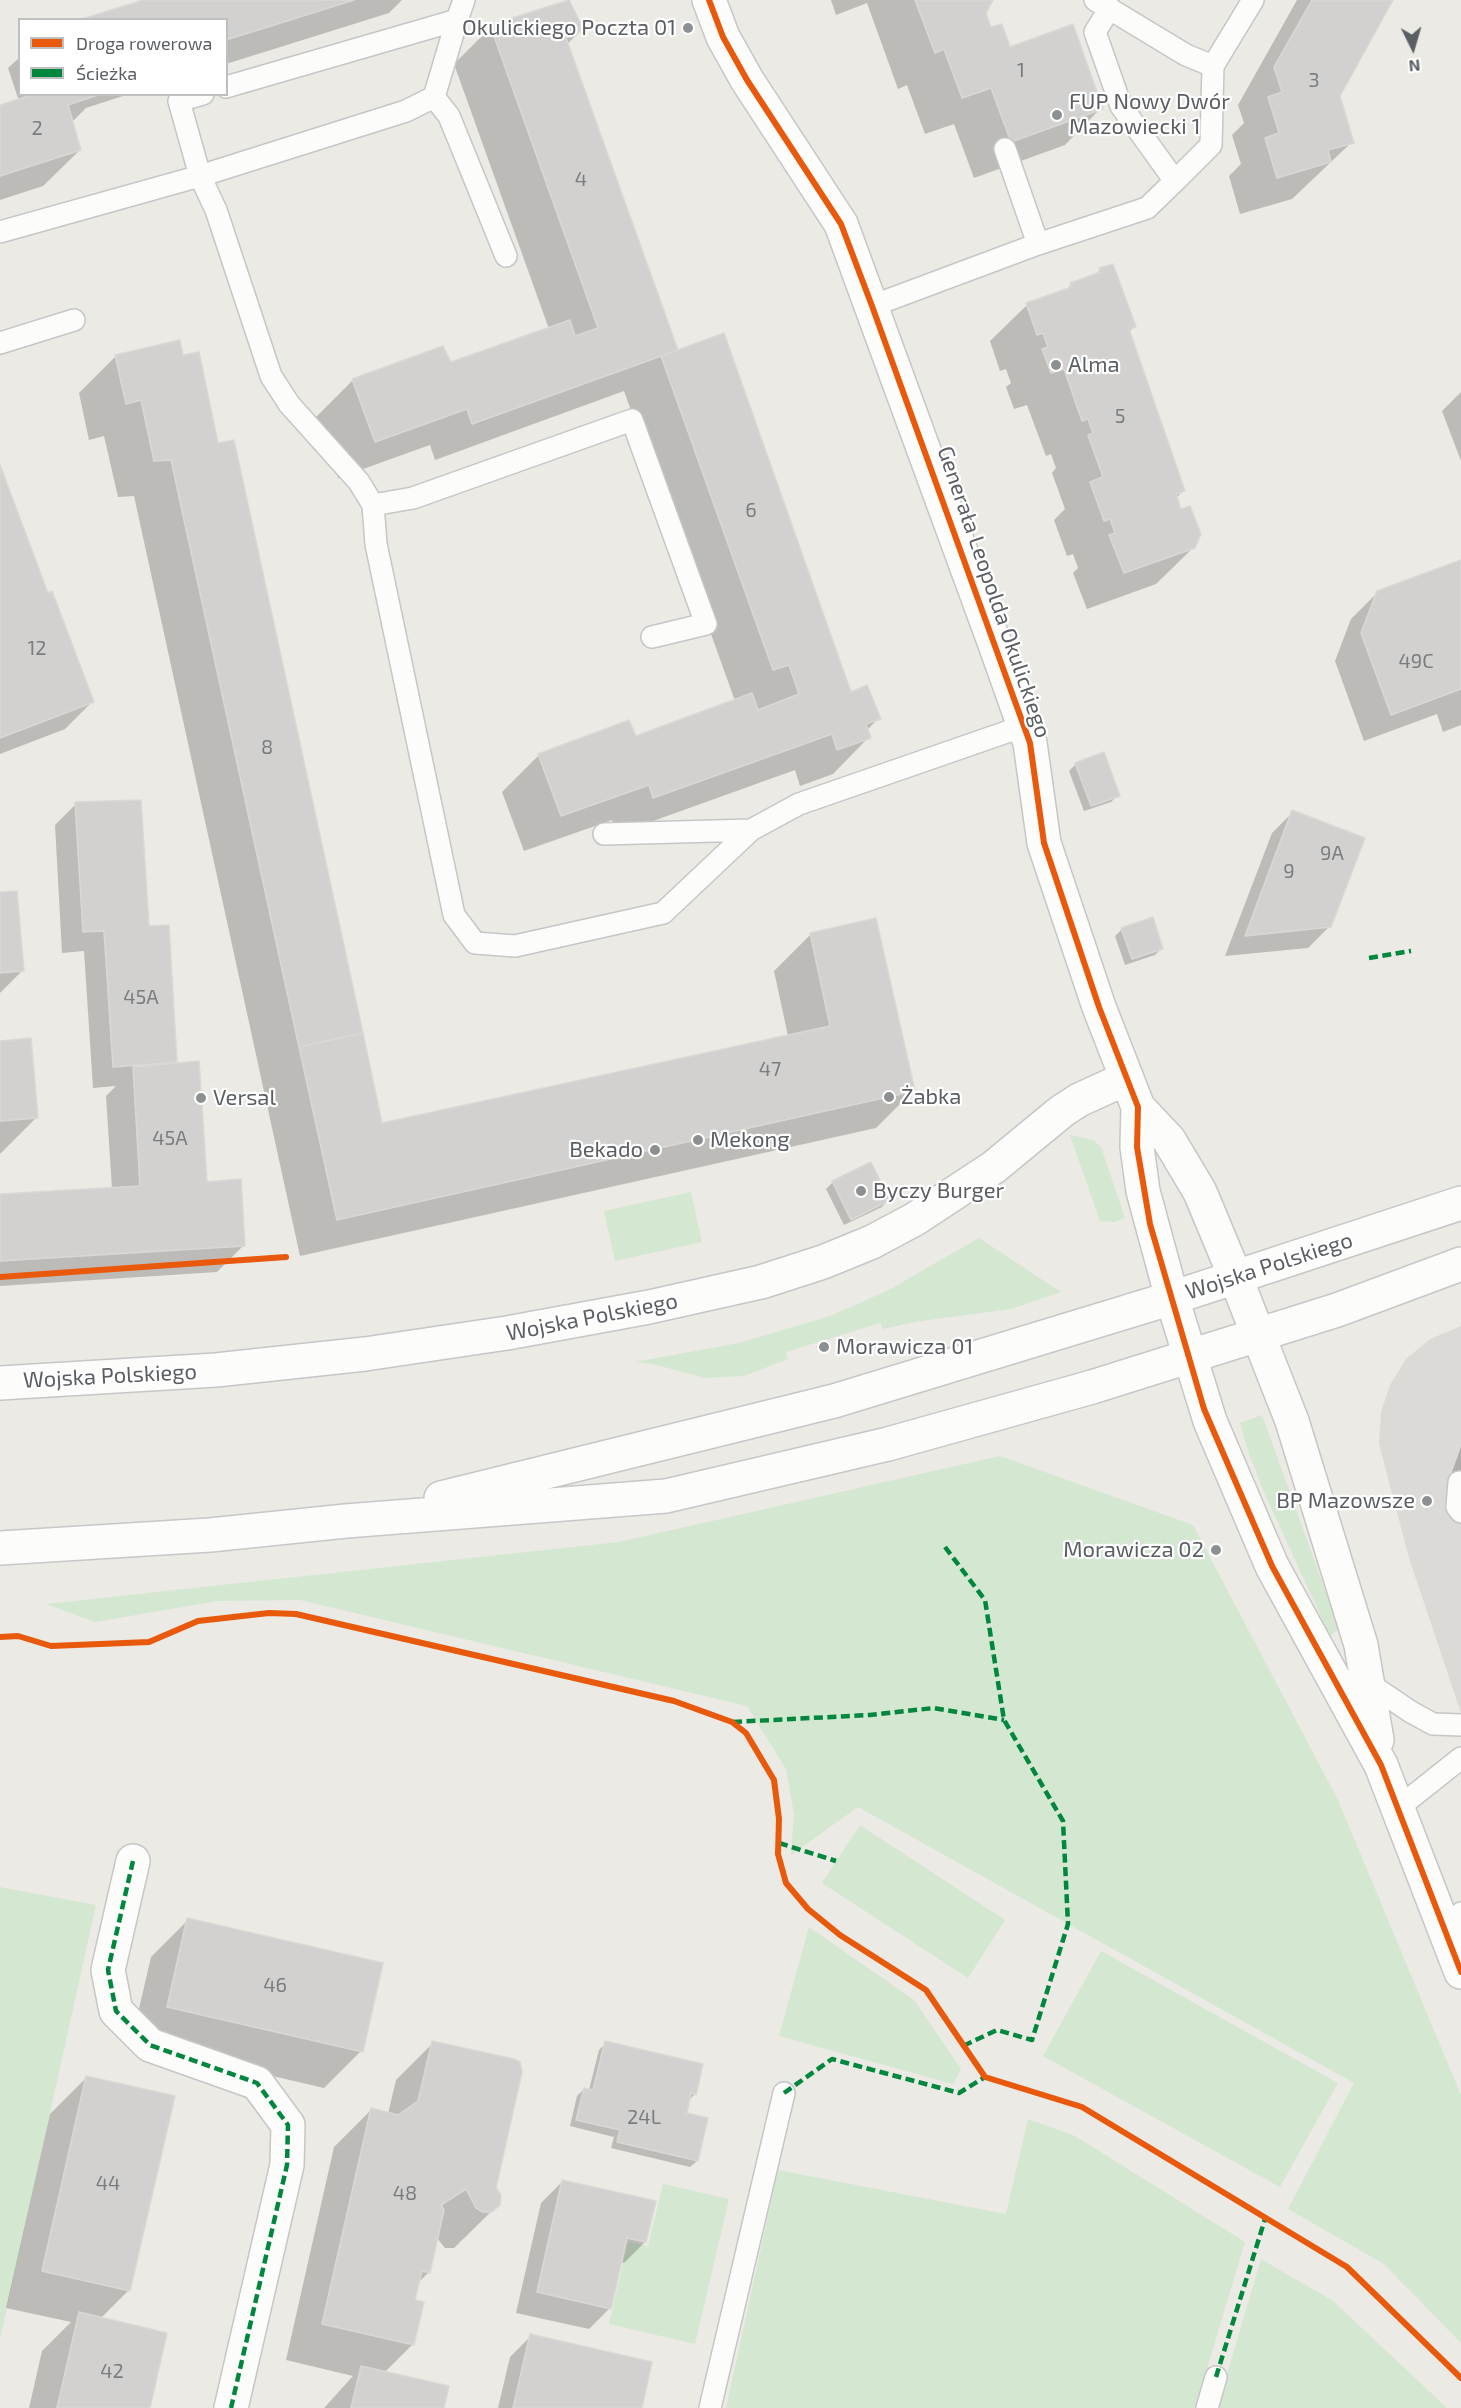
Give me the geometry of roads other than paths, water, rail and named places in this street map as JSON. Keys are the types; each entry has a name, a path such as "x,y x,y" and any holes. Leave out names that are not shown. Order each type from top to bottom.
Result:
{"street":[{"name":"Generała Leopolda Okulickiego","path":"709,0 723,37 747,80 841,224 1030,743 1044,843 1099,1007 1133,1093 1169,1140 1211,1216 1295,1432 1361,1645 1381,1765"},
{"name":"Generała Leopolda Okulickiego","path":"1133,1093 1143,1191 1204,1409 1272,1566 1381,1765"},
{"name":"Wojska Polskiego","path":"0,1383 216,1370 376,1353 606,1315 761,1282 823,1262 872,1242 915,1219 994,1167 1062,1111 1079,1100 1133,1093"},
{"name":"Wojska Polskiego","path":"346,1521 834,1401 1172,1298 1461,1203"},
{"name":"Wojska Polskiego","path":"0,1548 210,1535 346,1521 666,1496 888,1444 1190,1357 1337,1310 1461,1263"},
{"path":"1381,1765 1456,1959"},
{"path":"133,1861 108,1970 116,2011 150,2046 257,2083 288,2125 287,2165 231,2408"}],"lane":[{"path":"872,306 1038,244 1147,208 1211,145 1213,66 1253,0"},
{"path":"1175,181 1121,106 1095,32 1103,4 1186,55 1213,66"},
{"path":"228,86 460,10"},
{"path":"0,232 200,176 406,111 434,97 460,10"},
{"path":"195,96 179,101 200,176 216,210 271,376 289,404 359,482 373,505 376,544 453,915 475,943 516,946 663,913 751,830 799,804 1024,726"},
{"path":"434,97 450,116 506,255"},
{"path":"1005,148 1038,244"},
{"path":"0,343 74,320"},
{"path":"373,505 413,498 632,420 706,624 652,637"},
{"path":"604,834 751,830"},
{"path":"1459,1482 1456,1507 1461,1512"},
{"path":"1368,1683 1433,1724 1461,1725"},
{"path":"1398,1808 1461,1758"},
{"path":"1456,1959 1461,1913"},
{"path":"710,2408 784,2093"},
{"path":"1206,2408 1216,2377"}],"place":[{"name":"Okulickiego Poczta 01","path":"688,28"},
{"name":"FUP Nowy Dwór Mazowiecki 1","path":"1057,115"},
{"name":"Alma","path":"1056,365"},
{"name":"Żabka","path":"889,1097"},
{"name":"Versal","path":"201,1098"},
{"name":"Mekong","path":"698,1140"},
{"name":"Bekado","path":"655,1150"},
{"name":"Byczy Burger","path":"861,1191"},
{"name":"Morawicza 01","path":"824,1347"},
{"name":"BP Mazowsze","path":"1427,1501"},
{"name":"Morawicza 02","path":"1216,1550"}]}
